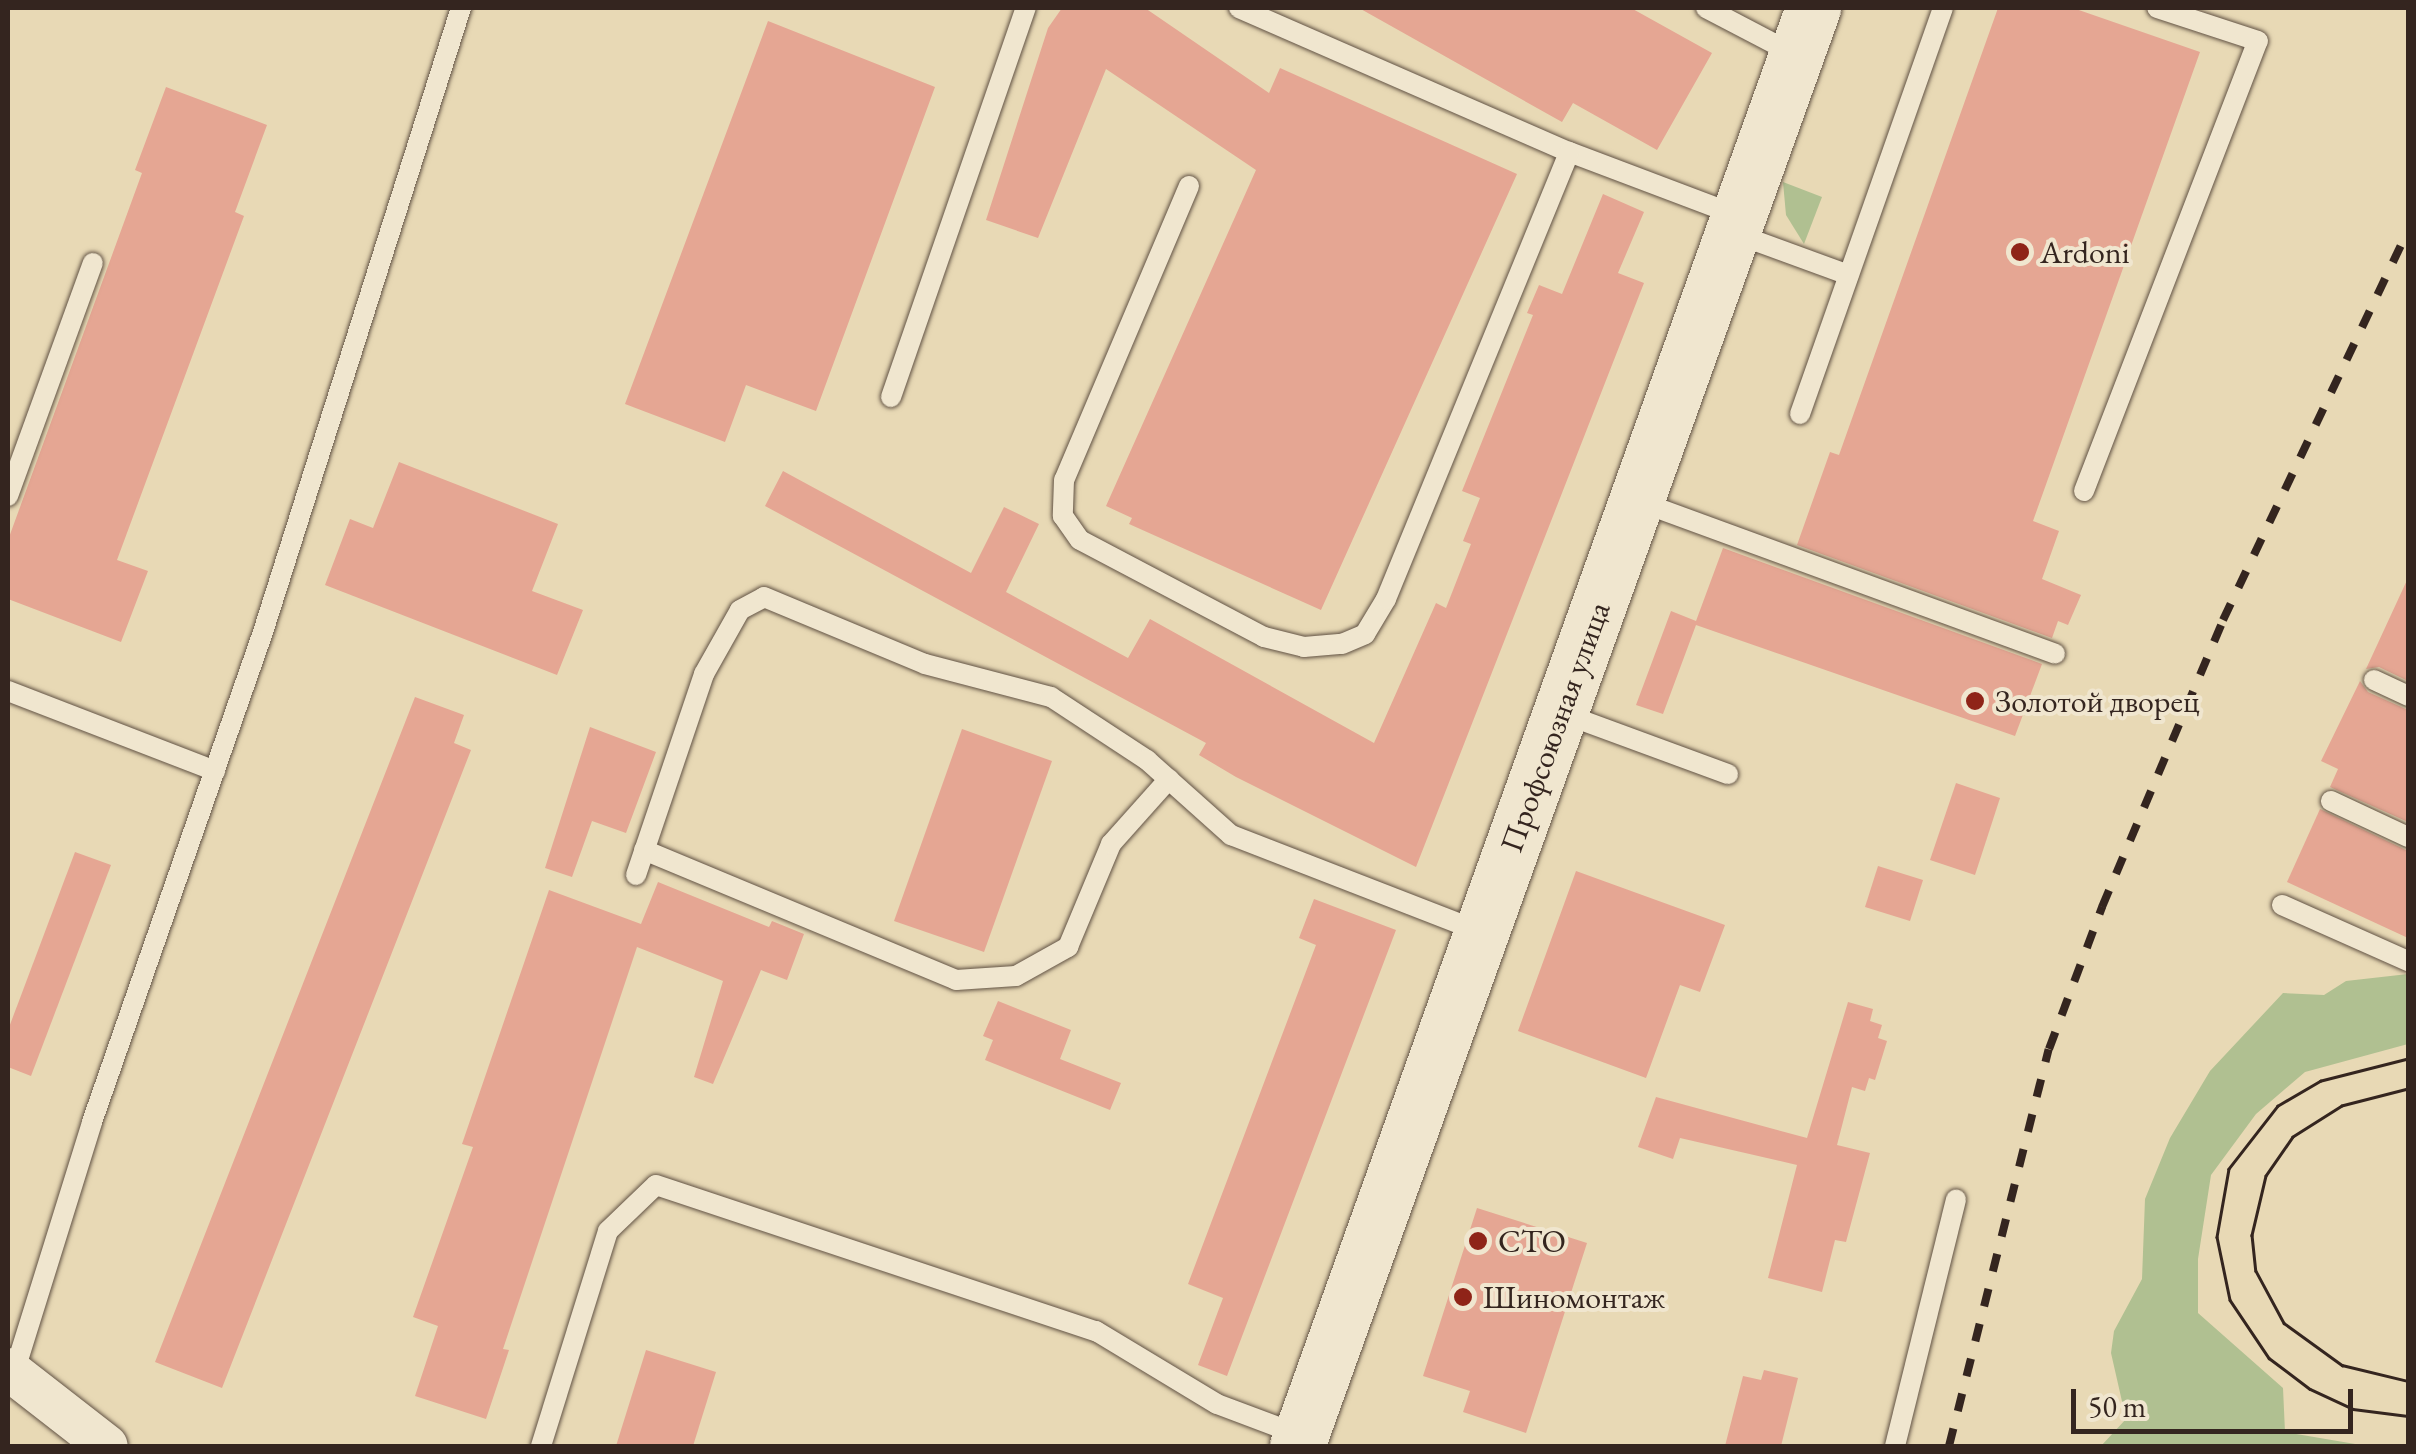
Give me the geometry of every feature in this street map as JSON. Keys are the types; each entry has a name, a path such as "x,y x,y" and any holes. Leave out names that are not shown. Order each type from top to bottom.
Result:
{"street":[{"name":"Профсоюзная улица","path":"1299,1441 1804,31"},
{"path":"11,1371 107,1446"}],"lane":[{"path":"11,1371 92,1122 214,771 461,8"},
{"path":"891,397 1026,8"},
{"path":"1240,8 1849,274"},
{"path":"1706,8 1804,31"},
{"path":"1800,414 1943,8"},
{"path":"2084,491 2258,42 2158,8"},
{"path":"1189,186 1064,480 1063,516 1080,540 1264,637 1304,647 1342,644 1366,634 1386,599 1569,152"},
{"path":"8,496 93,263"},
{"path":"1636,501 2054,654"},
{"path":"636,875 704,674 740,610 764,596 925,664 1051,698 1169,780 1232,834 1481,932"},
{"path":"2374,680 2408,696"},
{"path":"8,690 214,771"},
{"path":"1560,712 1728,774"},
{"path":"644,850 956,980 1016,976 1068,948 1111,844 1169,780"},
{"path":"2331,802 2408,837"},
{"path":"2282,905 2408,961"},
{"path":"540,1446 608,1230 656,1186 1096,1331 1217,1404 1299,1441"},
{"path":"1895,1446 1956,1199"}],"green space":[{"path":"1783,182 1822,197 1804,244 1786,215"},
{"path":"2408,974 2408,1044 2305,1072 2256,1114 2211,1175 2198,1259 2198,1313 2283,1388 2285,1432 2367,1446 2101,1446 2126,1419 2111,1353 2114,1331 2142,1279 2145,1199 2170,1138 2210,1071 2283,993 2324,995 2346,981"}],"building":[{"path":"1062,8 1145,8 1269,93 1280,68 1517,174 1321,610 1129,524 1132,518 1106,506 1256,170 1106,69 1038,238 986,220 1048,28"},
{"path":"1359,8 1631,8 1712,53 1657,150 1573,103 1562,122"},
{"name":"Ardoni","path":"1998,8 2073,8 2200,52 2033,521 2059,531 2042,579 2081,595 2068,625 2058,621 2052,638 1797,545 1830,452 1839,455"},
{"path":"768,21 935,87 816,411 746,385 725,442 625,404"},
{"path":"166,87 267,125 235,212 244,216 117,560 148,571 121,642 8,599 8,540 142,173 135,170"},
{"path":"1603,194 1644,212 1618,273 1644,283 1416,867 1236,777 1199,755 1206,743 765,506 783,471 971,573 1004,507 1039,524 1006,592 1128,658 1150,619 1374,743 1436,603 1446,608 1471,544 1463,541 1480,498 1462,491 1533,315 1527,313 1539,285 1562,294"},
{"path":"399,462 558,524 532,591 583,610 557,675 325,585 350,519 373,528"},
{"path":"1723,548 2042,664 2015,736 1696,625 1663,714 1636,705 1671,611 1696,621"},
{"path":"2408,578 2408,681 2379,667 2366,669"},
{"path":"2360,681 2368,692 2408,710 2408,822 2330,787 2338,769 2321,761"},
{"path":"415,697 464,715 454,743 471,750 222,1388 155,1362"},
{"path":"590,727 656,752 626,833 592,821 572,877 545,868"},
{"path":"962,729 1052,761 984,952 894,921"},
{"path":"1956,783 2000,798 1975,875 1930,860"},
{"path":"2320,809 2408,851 2408,938 2287,882"},
{"path":"75,852 111,865 31,1076 8,1067 8,1030"},
{"path":"1878,866 1923,880 1910,921 1865,907"},
{"path":"1576,871 1725,925 1700,992 1680,985 1646,1078 1518,1031"},
{"path":"658,882 769,927 772,921 804,934 787,980 761,970 713,1084 694,1077 723,981 637,947 503,1349 509,1350 486,1419 415,1396 438,1326 413,1317 473,1147 462,1144 549,890 641,924"},
{"path":"1314,899 1396,930 1227,1376 1198,1365 1223,1298 1188,1284 1316,945 1299,938"},
{"path":"998,1001 1071,1030 1060,1059 1121,1083 1110,1110 985,1060 993,1040 983,1036"},
{"path":"1848,1002 1873,1009 1870,1021 1882,1025 1878,1038 1887,1041 1875,1080 1869,1078 1865,1091 1852,1087 1837,1145 1870,1153 1846,1242 1835,1240 1822,1292 1768,1278 1797,1165 1680,1138 1673,1159 1638,1147 1656,1097 1807,1138"},
{"path":"1477,1208 1587,1243 1526,1433 1463,1412 1470,1391 1423,1376"},
{"path":"646,1350 716,1372 693,1446 616,1446"},
{"path":"1764,1370 1798,1378 1781,1446 1725,1446 1743,1376 1761,1380"}],"tram line":[{"path":"2408,1059 2321,1081 2278,1106 2229,1169 2217,1237 2230,1300 2269,1358 2310,1389 2353,1409 2408,1416"},
{"path":"2408,1089 2342,1106 2293,1137 2266,1176 2252,1235 2256,1271 2284,1323 2342,1365 2408,1381"}],"railway":[{"path":"1949,1446 2049,1049 2102,907 2223,620 2408,230"}],"place":[{"name":"Ardoni","path":"2020,252"},
{"name":"Золотой дворец","path":"1975,701"},
{"name":"СТО","path":"1478,1241"},
{"name":"Шиномонтаж","path":"1463,1297"}]}
